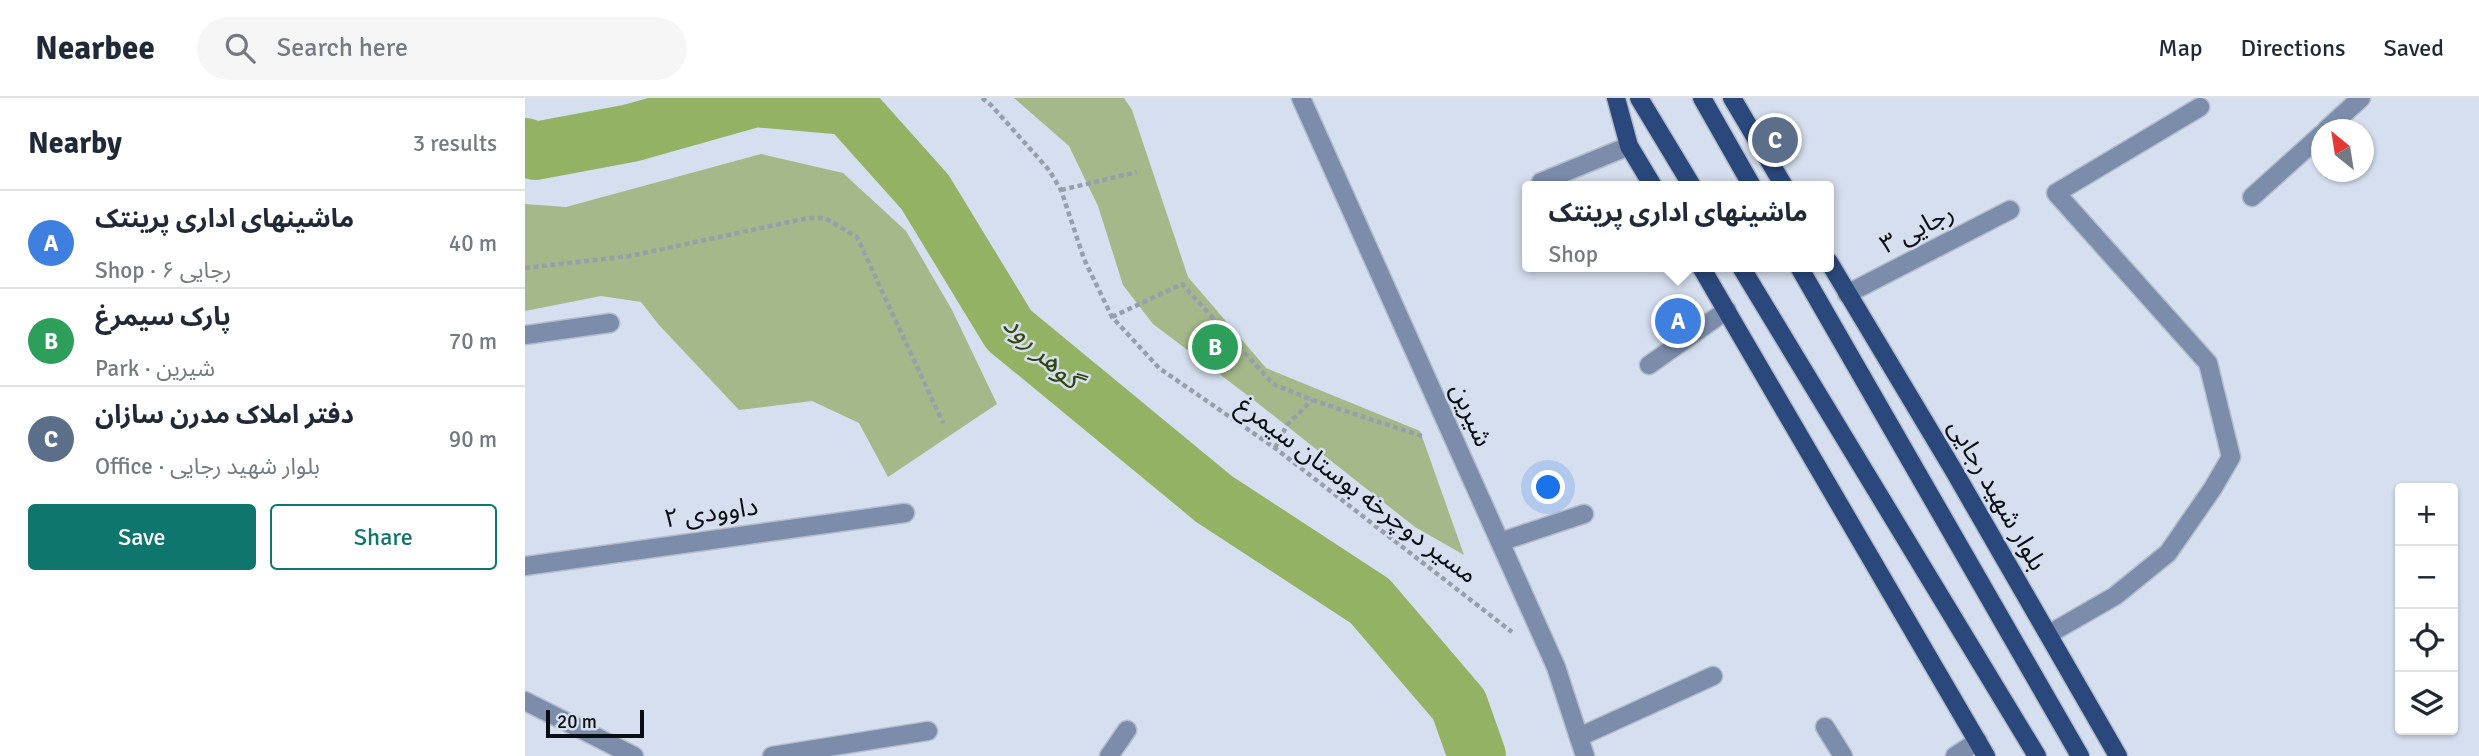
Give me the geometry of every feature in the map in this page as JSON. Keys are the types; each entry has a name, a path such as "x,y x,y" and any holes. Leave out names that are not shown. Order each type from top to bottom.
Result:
{"main road":[{"path":"1616,98 1629,146 1650,181"},
{"path":"1639,98 1689,181"},
{"path":"1702,98 1749,181"},
{"path":"1732,98 1781,181"},
{"name":"بلوار شهید رجایی","path":"1834,270 2118,756"},
{"path":"1704,272 1982,749"},
{"path":"1744,272 2037,756"},
{"path":"1802,272 2080,756"}],"street":[{"name":"شیرین","path":"1301,98 1556,667 1585,756"},
{"path":"2338,119 2361,98"},
{"path":"2049,634 2115,596 2168,553 2231,457 2208,363 2056,193 2200,107"},
{"path":"2252,197 2311,144"},
{"path":"1543,181 1629,146"},
{"name":"رجایی ۳","path":"1847,294 2010,210"},
{"path":"1649,365 1727,310"},
{"path":"525,335 610,323"},
{"name":"داوودی ۲","path":"525,566 905,513"},
{"path":"1500,542 1584,514"},
{"path":"1579,737 1713,676"},
{"path":"525,701 635,756"},
{"path":"1825,727 1843,756"},
{"path":"1109,756 1128,730"},
{"path":"772,756 928,731"},
{"path":"1955,756 1982,749"}],"path":[{"name":"مسیر دوچرخه بوستان سیمرغ","path":"982,98 1049,170 1061,191 1084,258 1112,317 1159,368 1275,448 1515,635"},
{"path":"1061,191 1137,172"},
{"path":"525,268 630,256 808,218 825,218 857,237 943,423"},
{"path":"1112,317 1182,284 1273,384 1312,400 1457,448"},
{"path":"1275,448 1287,425 1312,400"}],"green space":[{"path":"1014,98 1124,98 1132,110 1188,277 1266,368 1420,431 1464,555 1415,527 1153,324 1123,285 1098,206 1069,146"},
{"path":"761,154 843,173 906,231 952,310 997,404 888,477 859,423 812,401 739,410 659,325 641,302 601,296 525,311 525,204 566,207"}],"waterway":[{"name":"گوهر رود","path":"525,147 535,151 631,133 755,98 848,106 925,192 1009,330 1214,499 1370,601 1459,705 1477,756"}],"place":[{"name":"دفتر املاک مدرن سازان","path":"1775,140"},
{"name":"ماشینهای اداری پرینتک","path":"1678,321"},
{"name":"پارک سیمرغ","path":"1215,347"}]}
